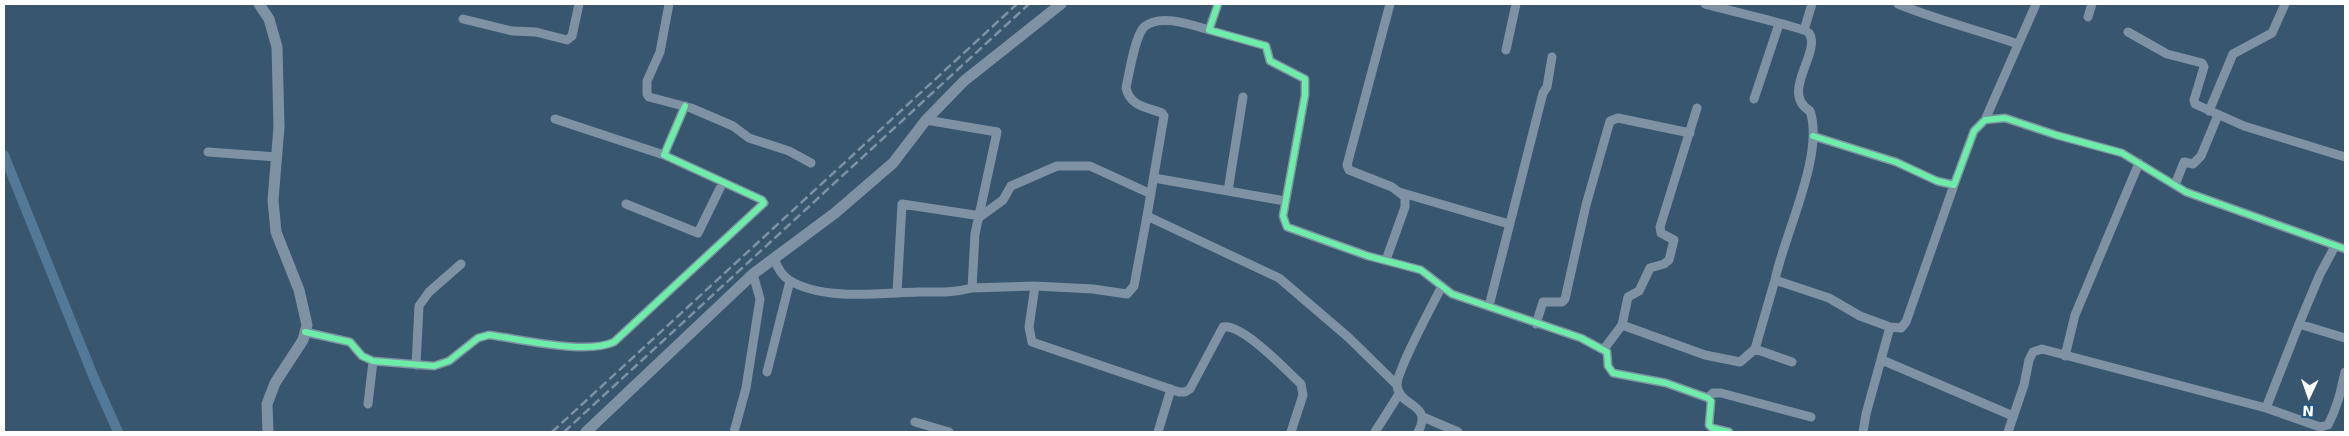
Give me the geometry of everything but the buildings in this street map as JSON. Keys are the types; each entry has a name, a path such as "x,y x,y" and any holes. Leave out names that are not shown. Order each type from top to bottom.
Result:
{"street":[{"path":"259,4 269,19 277,47 280,127 273,200 276,232 298,290 306,325 296,353 275,384 267,404 268,432"},
{"path":"463,19 512,31 536,32 567,40 572,36 579,4"},
{"path":"669,4 660,52 647,81 647,94 655,100 685,106 732,126 749,138 789,152 811,163"},
{"path":"586,432 753,274 836,213 893,163 926,120 964,81 1061,4"},
{"path":"1210,30 1218,4"},
{"path":"1390,4 1347,165 1349,170 1399,192 1509,224"},
{"path":"1506,50 1516,4"},
{"path":"1622,325 1706,355 1731,361 1740,362 1755,349 1810,161 1813,119 1810,111 1802,106 1798,95 1811,40 1808,33 1804,30 1705,4"},
{"path":"1804,30 1812,4"},
{"path":"1898,4 1934,18 1978,30 2018,44"},
{"path":"2088,17 2092,4"},
{"path":"2175,185 2184,162 2193,164 2201,156 2233,54 2272,33 2285,4"},
{"path":"1774,280 1829,298 1860,316 1890,327 1900,328 1906,322 1971,136 1985,120 2018,44 2032,5"},
{"path":"774,258 782,274 790,281 815,289 833,292 860,294 953,293 972,288 1035,286 1092,289 1120,293 1131,292 1134,286 1164,116 1162,112 1133,103 1128,96 1126,88 1140,35 1145,27 1160,21 1185,23 1266,46 1270,61 1305,79 1305,95 1283,216 1287,226 1368,256 1420,270 1452,294 1536,324 1562,331 1604,349 1608,355 1610,370 1613,373 1666,383 1708,398 1711,401 1709,425 1712,428 1729,432"},
{"path":"1754,100 1779,24"},
{"path":"2128,32 2167,54 2202,63 2204,67 2194,102 2244,126 2345,157"},
{"path":"1489,306 1543,93 1547,87 1552,57"},
{"path":"1228,191 1243,97"},
{"path":"664,156 685,106"},
{"path":"1604,349 1622,325 1628,297 1639,291 1647,272 1654,266 1664,264 1669,260 1674,240 1661,233 1660,227 1697,108"},
{"path":"1536,324 1543,302 1557,302 1566,299 1586,205 1610,121 1618,118 1690,133"},
{"path":"1985,120 2005,118 2056,135 2122,153 2186,192 2229,209 2345,248"},
{"path":"305,332 350,342 362,356 373,361 416,364 442,365 478,338 489,335 597,348 614,342 762,207 762,200 664,156 555,119"},
{"path":"926,120 997,132 981,216 975,234 972,288"},
{"path":"1813,136 1896,162 1937,181 1954,185"},
{"path":"208,152 277,157"},
{"path":"2065,356 2076,315 2139,163"},
{"path":"897,293 902,204 981,216 1003,200 1011,186 1057,166 1090,166 1151,194"},
{"path":"1154,178 1285,201"},
{"path":"626,204 698,233 723,182"},
{"path":"1386,260 1406,201 1399,192"},
{"path":"1147,216 1279,278 1348,337 1417,408 1422,416 1422,424 1418,432"},
{"path":"2266,408 2320,274 2335,246"},
{"path":"416,364 419,306 430,292 461,264"},
{"path":"734,432 746,388 760,299 753,274"},
{"path":"767,372 790,281"},
{"path":"1035,286 1030,327 1032,342 1171,389 1185,392 1190,389 1220,329 1227,326 1254,340 1302,384 1303,395 1291,432"},
{"path":"1374,432 1398,390 1400,370 1442,286"},
{"path":"2299,324 2345,338"},
{"path":"1863,432 1866,414 1890,327"},
{"path":"1755,349 1792,362"},
{"path":"2008,432 2024,385 2026,367 2033,352 2042,349 2266,408 2304,423 2324,427 2332,417 2340,396 2345,372"},
{"path":"1882,360 2013,416"},
{"path":"368,404 373,361"},
{"path":"1158,432 1171,389"},
{"path":"1708,398 1713,393 1721,393 1811,416"},
{"path":"1422,416 1458,432"},
{"path":"915,422 944,431"}],"waterway":[{"path":"4,155 94,378 118,432"}],"railway":[{"path":"552,432 1017,4"},
{"path":"564,432 1029,4"}],"cycle path":[{"path":"1218,4 1209,30 1266,46 1270,61 1305,79 1305,95 1283,216 1287,227 1368,256 1421,270 1452,294 1581,338 1607,352 1608,366 1613,373 1666,383 1708,398 1711,401 1709,425 1712,428 1729,432"},
{"path":"305,332 350,342 362,356 373,361 434,366 449,361 478,338 489,335 571,347 602,346 614,342 764,203 762,200 664,155 685,106"},
{"path":"1813,136 1896,162 1937,181 1954,185 1974,131 1985,120 2005,118 2056,135 2122,153 2186,192 2345,249"}]}
